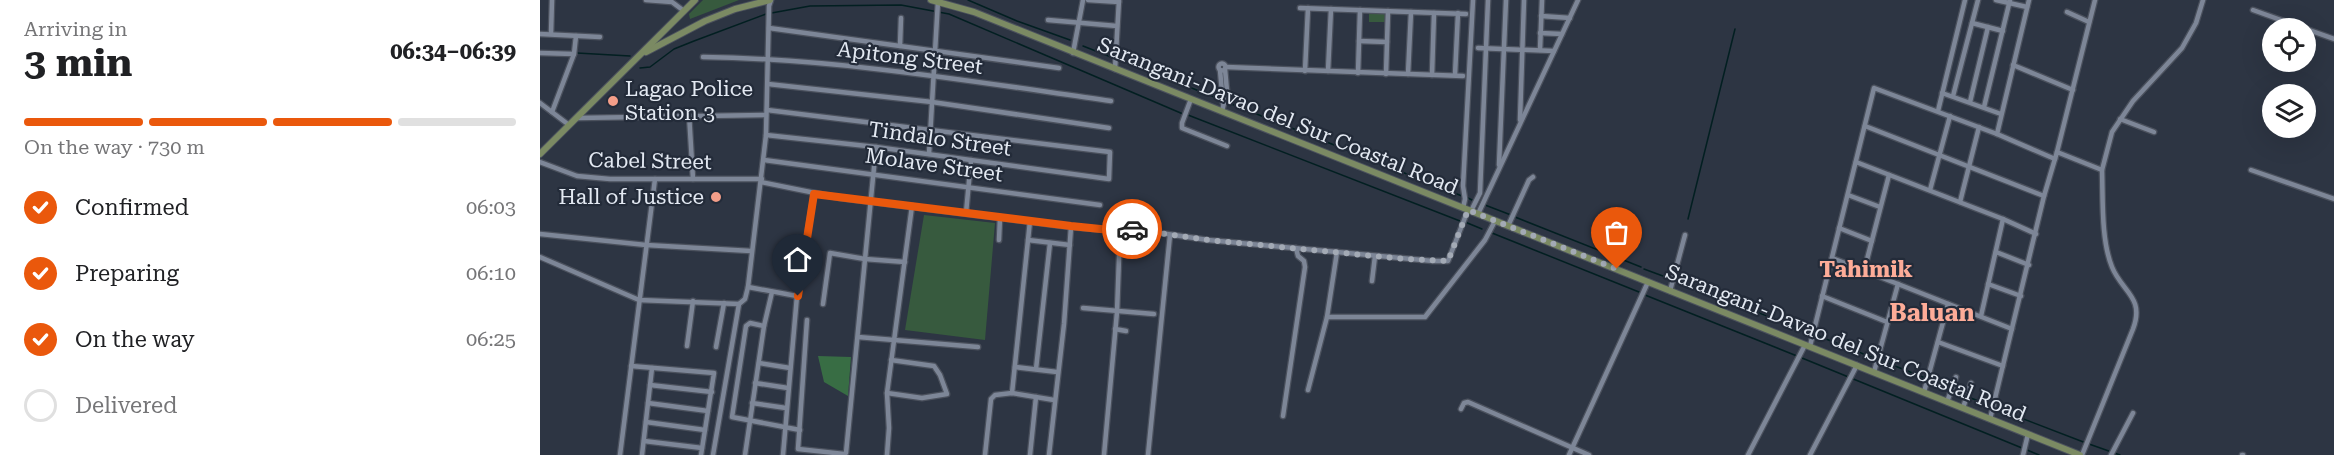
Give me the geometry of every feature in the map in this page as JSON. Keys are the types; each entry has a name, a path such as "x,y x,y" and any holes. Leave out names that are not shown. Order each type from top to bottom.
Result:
{"main road":[{"path":"540,154 695,0"},
{"path":"638,57 705,21 735,9 771,0"},
{"name":"Sarangani-Davao del Sur Coastal Road","path":"934,1 974,12 2081,455"}],"street":[{"path":"551,34 552,0"},
{"path":"646,0 672,2 684,11"},
{"path":"713,455 739,304 745,299 748,287 766,135 771,0"},
{"path":"1073,52 1083,0"},
{"path":"1088,0 1119,1 1114,69"},
{"path":"1470,211 1463,186 1473,0"},
{"path":"1470,211 1480,193 1488,0"},
{"path":"1499,167 1506,0"},
{"path":"1520,124 1524,0"},
{"path":"1540,50 1542,0"},
{"path":"1470,211 1486,196 1577,0"},
{"path":"1938,111 1965,0"},
{"path":"1953,96 1978,0"},
{"path":"1996,0 2027,7"},
{"path":"1997,134 2029,0"},
{"path":"1990,419 2044,196 2095,0"},
{"path":"2081,455 2137,313 2135,300 2113,270 2109,255 2102,170 2109,140 2133,100 2182,48 2196,23 2203,0"},
{"path":"929,154 936,51 937,9 934,1"},
{"path":"1984,107 2010,2"},
{"path":"1372,4 1372,10"},
{"path":"1300,8 1466,14"},
{"path":"1305,70 1308,8"},
{"path":"1328,71 1331,9"},
{"path":"1358,73 1360,10"},
{"path":"2253,10 2334,39"},
{"path":"1386,74 1388,11"},
{"path":"1408,74 1411,12"},
{"path":"2067,12 2089,22"},
{"path":"1432,75 1434,13"},
{"path":"1455,75 1458,13"},
{"path":"1541,16 1570,18"},
{"path":"900,46 901,18"},
{"path":"1048,20 1117,26"},
{"path":"1972,23 2003,31"},
{"path":"1970,102 1988,27"},
{"path":"769,28 1059,68"},
{"path":"1540,33 1562,34"},
{"path":"540,34 600,37"},
{"path":"552,112 574,54 576,36"},
{"path":"1359,41 1387,42"},
{"path":"1478,48 1554,51"},
{"path":"540,53 574,54"},
{"name":"Apitong Street","path":"703,57 768,58 1111,101"},
{"path":"2013,65 2073,90"},
{"path":"1222,111 1227,91 1221,68 1463,75"},
{"path":"768,84 932,102 1110,128"},
{"path":"1748,455 1807,346 1832,258 1874,88 1997,134 2055,159"},
{"path":"1942,93 2001,114"},
{"path":"1191,99 1181,124 1183,130 1227,146"},
{"path":"540,103 569,125"},
{"path":"576,118 767,112 931,130"},
{"path":"689,114 693,179"},
{"path":"1930,190 1950,116"},
{"path":"2120,119 2154,132"},
{"path":"1865,126 2044,196"},
{"path":"1960,202 1979,127"},
{"name":"Tindalo Street","path":"766,135 876,147 1109,179 1110,152 931,130"},
{"path":"807,320 799,451 846,454 876,147"},
{"path":"2057,152 2102,170"},
{"name":"Molave Street","path":"764,159 1100,205"},
{"path":"966,213 971,160"},
{"name":"Cabel Street","path":"540,162 577,176 610,179 761,180 814,194 1071,226 1120,231 1133,229 1296,248 1448,261 1470,211"},
{"path":"1856,162 2036,234"},
{"path":"2251,170 2334,198"},
{"path":"1864,271 1889,175"},
{"path":"1508,226 1529,180 1533,177"},
{"path":"620,455 655,179"},
{"path":"1480,193 1486,196"},
{"path":"783,455 798,296 814,194"},
{"path":"1848,195 1880,207"},
{"path":"887,455 889,428 887,393 898,326 912,206"},
{"path":"999,240 1000,217"},
{"path":"1981,316 2003,219"},
{"path":"1012,393 1030,221"},
{"path":"1327,317 1425,317 1485,240 1495,221"},
{"path":"1049,455 1071,226"},
{"path":"1839,228 1872,240"},
{"path":"1104,455 1117,312 1120,231"},
{"path":"540,234 646,245 751,251"},
{"path":"1148,455 1170,235"},
{"path":"1670,291 1685,235"},
{"path":"1028,240 1070,245"},
{"path":"1036,369 1050,243"},
{"path":"1283,416 1305,267 1296,248"},
{"path":"1308,390 1327,317 1337,252"},
{"path":"1996,252 2029,264"},
{"path":"823,304 830,253 905,262"},
{"path":"1372,281 1375,256"},
{"path":"540,257 639,300 739,304"},
{"path":"1832,258 2012,329"},
{"path":"1569,455 1648,282"},
{"path":"1874,372 1898,284"},
{"path":"1988,284 2021,296"},
{"path":"748,287 798,296"},
{"path":"745,455 764,326 772,292"},
{"path":"1822,296 1887,322"},
{"path":"687,346 693,301"},
{"path":"716,347 724,303"},
{"path":"1924,392 1948,304"},
{"path":"1083,308 1154,314"},
{"path":"764,326 748,323 742,345 732,416 734,419 800,430"},
{"path":"1115,329 1126,331"},
{"path":"858,337 978,347"},
{"path":"1938,342 2003,366"},
{"path":"887,393 922,398 947,394 934,366 891,360"},
{"path":"759,363 790,368"},
{"path":"1810,455 1857,365"},
{"path":"631,366 712,372 714,376 712,392 701,455"},
{"path":"1015,367 1058,372"},
{"path":"642,455 652,368"},
{"path":"1947,402 1956,377"},
{"path":"755,383 788,388"},
{"path":"1963,408 1971,383"},
{"path":"650,385 712,392"},
{"path":"986,455 991,399 998,393 1054,400"},
{"path":"1030,455 1036,397"},
{"path":"1461,409 1464,403 1468,402 1589,455"},
{"path":"648,403 708,411"},
{"path":"752,403 786,408"},
{"path":"2111,455 2133,413"},
{"path":"646,422 705,430"},
{"path":"2023,455 2028,434"},
{"path":"644,441 702,448"}],"green space":[{"path":"703,0 739,0 690,19 689,14"},
{"path":"1369,13 1385,13 1385,22 1369,22"},
{"path":"924,215 995,223 985,340 905,330"},
{"path":"818,356 851,357 848,396 824,382"}],"waterway":[{"path":"968,0 1070,40"},
{"path":"640,68 650,67 674,49 766,14 810,6 901,5 949,14 1183,114"},
{"path":"1688,219 1735,29"},
{"path":"1083,46 1111,57"},
{"path":"577,53 630,56"},
{"path":"1118,59 1217,98"},
{"path":"1229,103 1462,196"},
{"path":"1188,115 1460,221"},
{"path":"1468,198 1472,200"},
{"path":"1485,205 1511,215"},
{"path":"1515,217 1641,267"},
{"path":"1465,222 1482,229"},
{"path":"1492,233 1639,292"},
{"path":"1644,269 1671,279"},
{"path":"1676,281 1811,333"},
{"path":"1645,295 1797,356"},
{"path":"1816,335 1876,359"},
{"path":"1802,358 2022,448"},
{"path":"1880,360 1925,378"},
{"path":"1930,380 1950,390"},
{"path":"1953,391 1965,396"},
{"path":"1968,397 1992,406"},
{"path":"1995,408 2086,443"},
{"path":"2089,444 2120,455"},
{"path":"2027,450 2039,455"}],"way so far":[{"path":"1132,229 1208,240 1448,261 1468,210 1617,269"}],"place":[{"name":"Lagao Police Station 3","path":"613,101"},
{"name":"Hall of Justice","path":"716,197"}],"district":[{"name":"Tahimik","path":"1866,269"},
{"name":"Baluan","path":"1932,313"}],"route":[{"path":"798,296 814,194 1071,226 1120,231 1132,229"}]}
